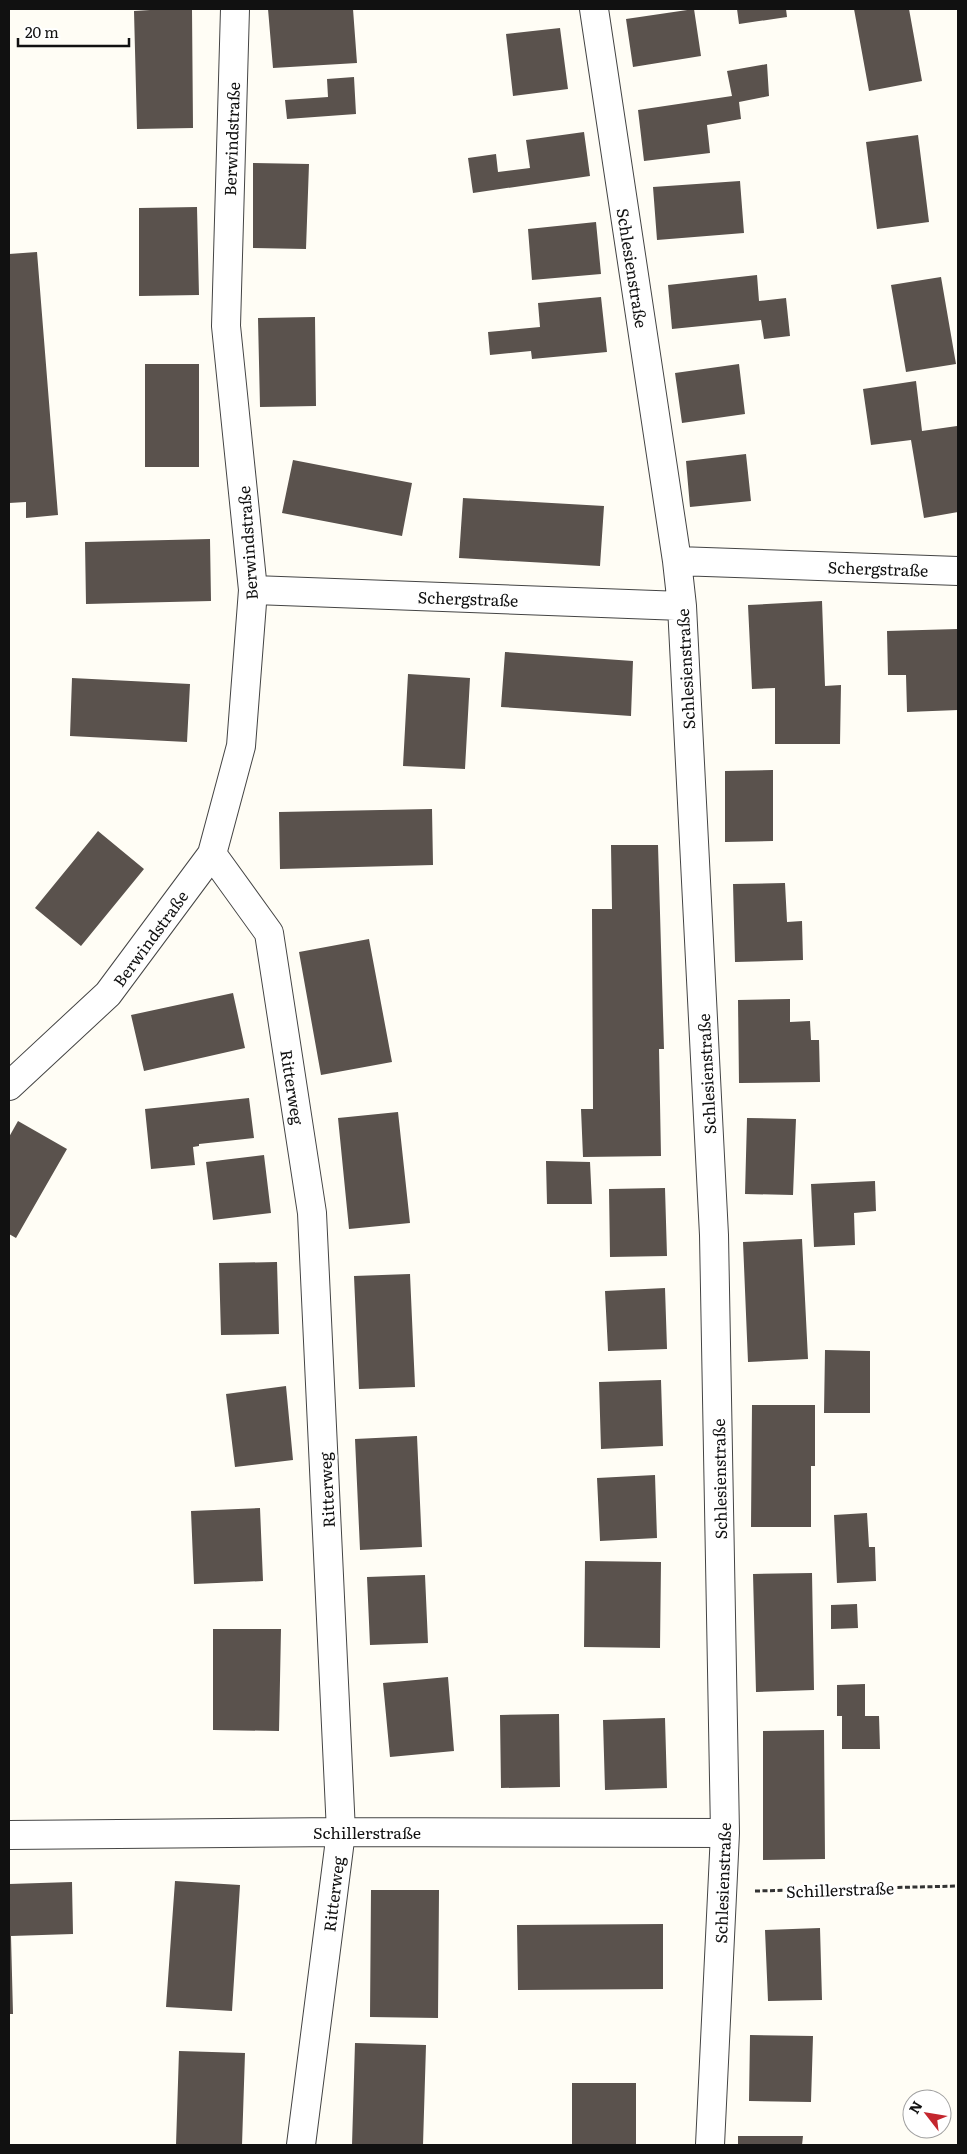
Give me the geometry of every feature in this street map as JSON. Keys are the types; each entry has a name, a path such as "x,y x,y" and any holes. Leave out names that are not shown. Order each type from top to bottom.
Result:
{"street":[{"name":"Berwindstraße","path":"9,1086 108,994 212,854 241,746 253,590 226,326 235,9"},
{"name":"Schlesienstraße","path":"594,9 677,561 682,606 714,1235 725,1833 710,2145"},
{"name":"Schergstraße","path":"677,561 958,571"},
{"name":"Schergstraße","path":"253,590 682,606"},
{"name":"Ritterweg","path":"212,854 269,933 312,1213 341,1832 301,2145"},
{"name":"Schillerstraße","path":"9,1835 341,1832 725,1833"}],"path":[{"name":"Schillerstraße","path":"722,1892 958,1886"}],"building":[{"path":"192,9 193,128 137,129 134,11"},
{"path":"268,9 353,9 357,63 273,68"},
{"path":"694,9 701,56 633,67 626,19"},
{"path":"737,9 786,9 787,17 739,24"},
{"path":"854,9 909,9 922,81 869,91"},
{"path":"560,28 568,89 513,96 506,34"},
{"path":"767,64 769,96 739,102 741,119 707,125 710,153 644,161 638,110 732,96 727,71"},
{"path":"354,77 356,114 287,119 285,100 328,97 327,79"},
{"path":"584,132 590,176 473,193 468,158 496,154 498,172 530,168 526,140"},
{"path":"918,135 929,222 877,229 866,142"},
{"path":"253,163 309,164 306,249 253,248"},
{"path":"740,181 744,233 657,240 653,187"},
{"path":"197,207 199,295 139,296 139,208"},
{"path":"596,222 601,274 532,280 528,229"},
{"path":"37,252 58,515 26,518 26,502 9,503 9,254"},
{"path":"757,275 759,301 786,298 790,336 764,339 761,320 672,329 668,285"},
{"path":"941,277 956,364 906,372 891,285"},
{"path":"601,297 607,352 532,359 531,351 490,355 488,332 540,327 538,303"},
{"path":"315,317 316,406 260,407 258,318"},
{"path":"145,364 199,364 199,467 145,467"},
{"path":"739,364 745,414 682,423 675,373"},
{"path":"916,381 922,431 957,426 958,512 924,518 911,440 871,445 863,389"},
{"path":"746,454 751,501 690,507 686,461"},
{"path":"293,460 412,483 402,536 282,513"},
{"path":"463,498 604,506 600,566 459,558"},
{"path":"210,539 211,601 86,604 85,542"},
{"path":"822,601 825,686 841,685 840,744 775,744 775,688 752,689 748,605"},
{"path":"958,629 958,710 907,712 906,675 888,675 887,631"},
{"path":"505,652 633,661 631,716 501,707"},
{"path":"408,674 470,678 465,769 403,766"},
{"path":"72,678 190,684 187,742 70,736"},
{"path":"773,770 773,841 725,842 725,771"},
{"path":"432,809 433,865 280,869 279,812"},
{"path":"98,831 144,869 81,946 35,908"},
{"path":"611,845 658,845 664,1049 659,1049 661,1156 583,1157 581,1109 593,1109 592,909 612,909"},
{"path":"785,883 787,922 802,921 803,960 735,962 733,884"},
{"path":"369,939 392,1062 321,1075 299,952"},
{"path":"233,993 245,1048 144,1071 131,1015"},
{"path":"790,999 790,1022 810,1021 811,1040 819,1040 820,1082 739,1083 738,1000"},
{"path":"249,1098 254,1138 199,1144 199,1146 193,1147 195,1165 151,1169 145,1109"},
{"path":"398,1112 410,1223 349,1229 338,1118"},
{"path":"747,1118 796,1119 793,1195 745,1194"},
{"path":"18,1121 67,1149 16,1238 9,1234 9,1137"},
{"path":"264,1155 271,1213 213,1220 206,1162"},
{"path":"546,1161 590,1162 592,1204 547,1204"},
{"path":"875,1181 876,1211 854,1213 855,1245 814,1247 811,1184"},
{"path":"665,1188 667,1256 610,1257 609,1189"},
{"path":"802,1239 808,1359 748,1362 743,1242"},
{"path":"277,1262 279,1334 221,1335 219,1263"},
{"path":"410,1274 415,1387 359,1389 354,1276"},
{"path":"665,1288 667,1349 608,1351 605,1291"},
{"path":"825,1350 870,1351 870,1413 824,1413"},
{"path":"661,1380 663,1446 601,1449 599,1382"},
{"path":"286,1386 293,1460 235,1467 226,1394"},
{"path":"752,1405 815,1405 815,1466 811,1466 811,1527 751,1527"},
{"path":"417,1436 422,1547 360,1550 355,1439"},
{"path":"655,1475 657,1538 600,1541 597,1478"},
{"path":"260,1508 263,1581 194,1584 191,1511"},
{"path":"867,1513 869,1547 875,1547 876,1581 837,1583 834,1515"},
{"path":"585,1561 661,1562 660,1648 584,1647"},
{"path":"812,1573 814,1690 756,1692 753,1574"},
{"path":"425,1575 428,1643 370,1645 367,1577"},
{"path":"857,1604 858,1628 831,1629 831,1605"},
{"path":"213,1629 281,1629 279,1731 213,1730"},
{"path":"448,1677 454,1751 390,1757 383,1683"},
{"path":"865,1684 865,1716 879,1716 880,1749 842,1749 842,1716 837,1716 837,1685"},
{"path":"559,1714 560,1787 501,1788 500,1715"},
{"path":"665,1718 667,1788 605,1790 603,1720"},
{"path":"824,1730 825,1859 763,1860 763,1731"},
{"path":"175,1881 240,1885 232,2011 166,2007"},
{"path":"72,1882 73,1934 11,1936 13,2014 9,2014 9,1884"},
{"path":"371,1890 439,1890 438,2018 370,2017"},
{"path":"663,1924 663,1989 518,1990 517,1925"},
{"path":"820,1928 822,2000 768,2001 765,1930"},
{"path":"750,2035 813,2036 811,2102 749,2101"},
{"path":"355,2043 426,2045 423,2145 352,2145"},
{"path":"179,2051 245,2053 242,2145 176,2145"},
{"path":"572,2083 636,2083 636,2145 572,2145"},
{"path":"738,2136 803,2136 802,2145 738,2145"}]}
